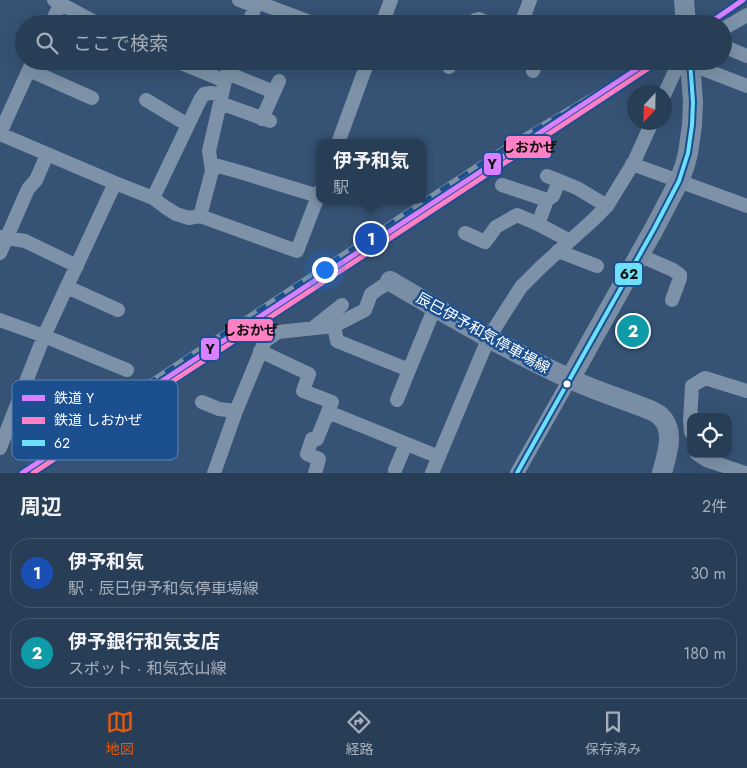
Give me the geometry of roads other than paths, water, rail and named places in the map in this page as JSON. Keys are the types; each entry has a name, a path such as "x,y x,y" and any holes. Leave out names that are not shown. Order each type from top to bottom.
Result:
{"main road":[{"path":"684,0 685,15"},
{"path":"570,380 678,181 688,153 692,125 693,102 688,70"},
{"name":"辰巳伊予和気停車場線","path":"390,281 532,361 570,380 650,410 663,418 666,424"},
{"path":"662,473 669,442 666,424"}],"street":[{"path":"239,0 257,3 290,15"},
{"path":"385,15 391,0"},
{"path":"524,15 530,0"},
{"path":"54,15 59,1 83,15"},
{"path":"252,15 257,3"},
{"path":"732,24 747,15"},
{"path":"732,50 747,56"},
{"path":"29,70 0,133 115,184 153,198 176,214 189,218 200,216 297,251 316,202"},
{"path":"39,70 92,98"},
{"path":"197,70 225,82 276,86 266,120 225,82"},
{"path":"339,139 365,70"},
{"path":"669,85 676,70"},
{"path":"707,70 747,86"},
{"path":"153,198 200,100 204,94 211,93 225,82"},
{"path":"200,216 212,171 209,151 225,82"},
{"path":"146,100 188,125"},
{"path":"432,473 489,337 521,287 607,206 632,164 648,130"},
{"path":"0,254 3,237 28,189 36,180 47,154"},
{"path":"211,164 316,193"},
{"path":"632,164 747,206"},
{"path":"538,224 547,200 553,196 553,178 577,188 607,206"},
{"path":"27,380 44,336 115,184"},
{"path":"502,184 547,200"},
{"path":"464,233 485,242 496,226 517,216 538,224 570,241"},
{"path":"3,237 25,241 77,266"},
{"path":"558,251 597,266"},
{"path":"639,255 680,275 672,300"},
{"path":"214,473 236,411 265,341 278,332 334,326 365,310 371,294 390,281"},
{"path":"67,287 118,310"},
{"path":"312,328 342,306"},
{"path":"398,400 435,307"},
{"path":"0,320 127,370"},
{"path":"334,326 337,341 409,370"},
{"path":"260,351 309,374 304,390 332,402 317,439 312,439 307,454 319,460 315,473"},
{"path":"691,413 692,386 705,378 747,391"},
{"path":"518,473 570,380"},
{"path":"202,402 220,409 236,411"},
{"path":"328,412 439,458"},
{"path":"0,448 12,417"},
{"path":"666,424 687,427"},
{"path":"395,470 406,444"},
{"path":"703,458 745,473"}],"railway":[{"path":"426,200 512,143 635,70"},
{"path":"153,380 420,204"},
{"path":"21,473 37,460"}],"rail line":[{"name":"Y","path":"721,15 743,0"},
{"name":"Y","path":"164,380 635,70"},
{"name":"しおかぜ","path":"174,380 646,70"},
{"name":"Y","path":"22,473 42,460"},
{"name":"しおかぜ","path":"33,473 53,460"}],"place":[{"name":"伊予和気","path":"371,239"},
{"name":"伊予銀行和気支店","path":"633,331"}]}
